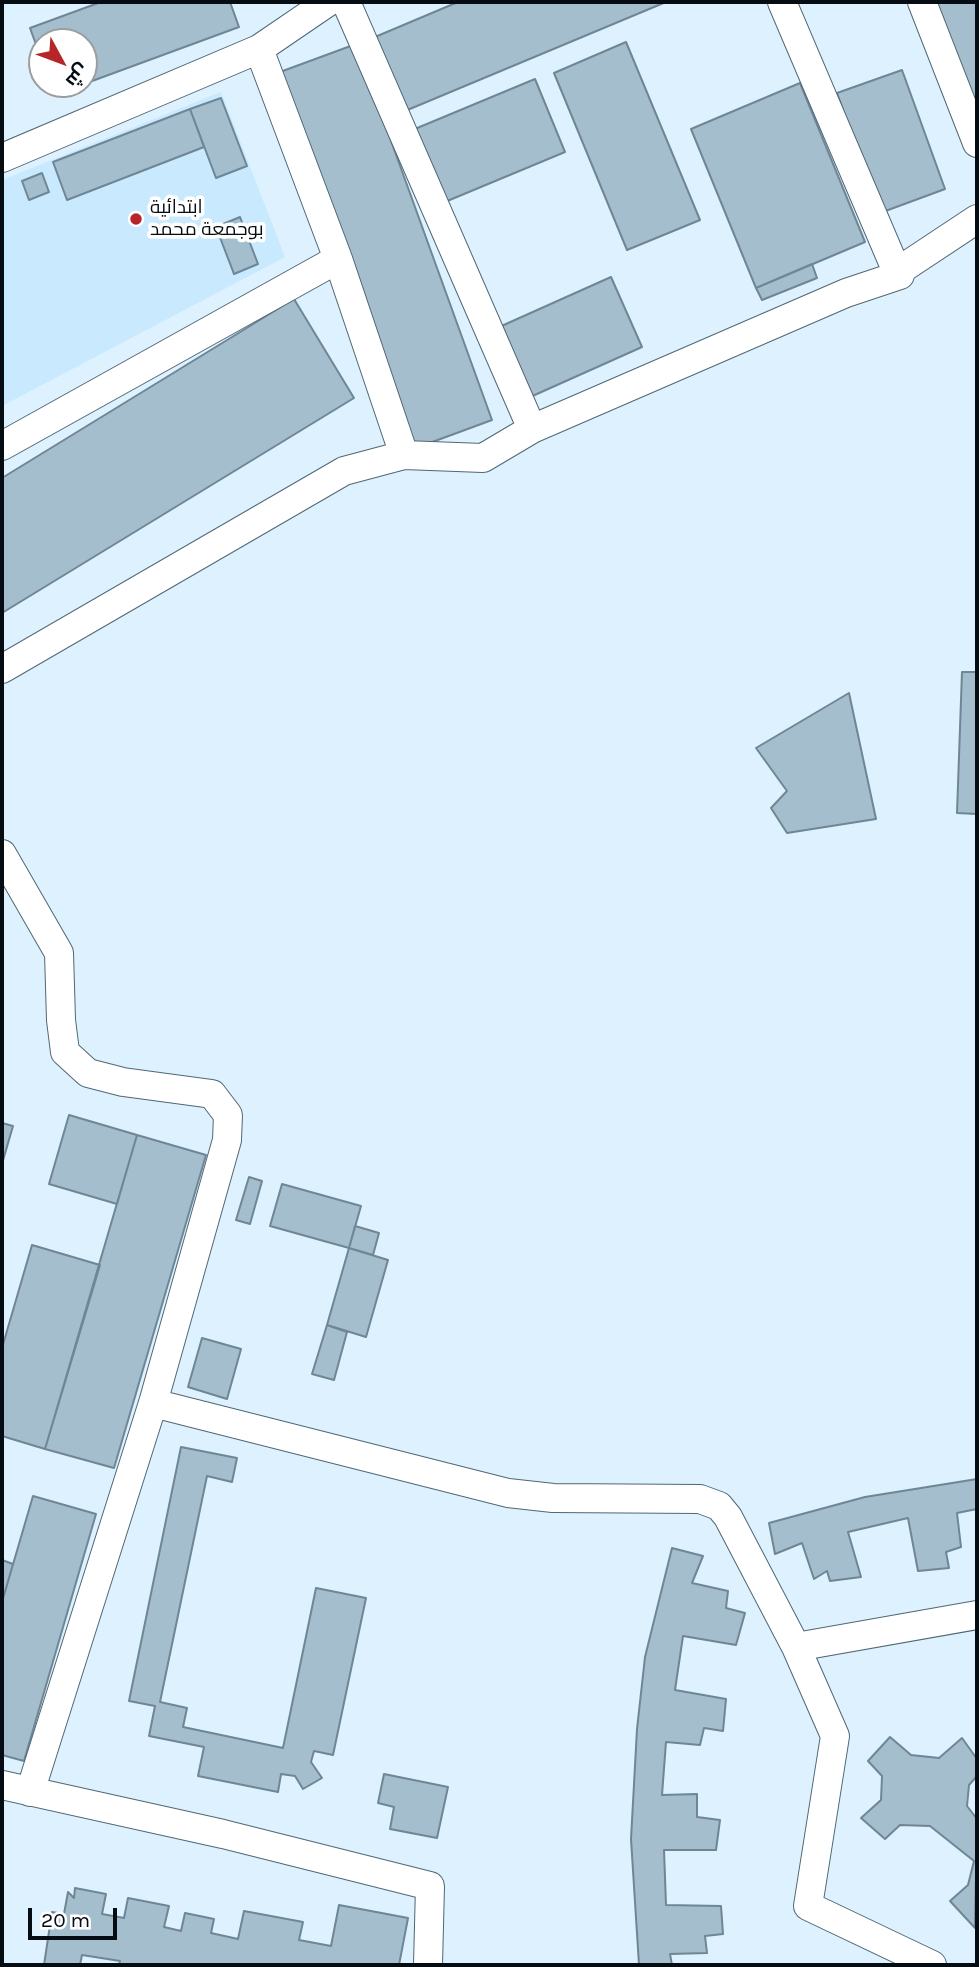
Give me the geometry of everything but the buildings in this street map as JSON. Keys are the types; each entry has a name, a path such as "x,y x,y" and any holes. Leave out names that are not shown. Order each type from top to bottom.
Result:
{"street":[{"path":"2,158 259,49 328,2"},
{"path":"346,2 532,429"},
{"path":"2,670 344,471 404,455 483,458 532,429 846,293 900,275 782,2"},
{"path":"922,2 977,143"},
{"path":"259,49 338,259 404,455"},
{"path":"897,272 977,219"},
{"path":"2,446 338,259"},
{"path":"2,854 59,953 65,1052 88,1073 123,1082 212,1094 228,1115 227,1140 153,1403 30,1792"},
{"path":"153,1403 508,1493 553,1499 700,1499 719,1507 729,1517 796,1647 835,1736 808,1906 932,1965"},
{"path":"796,1647 977,1615"},
{"path":"2,1785 223,1834 430,1886 428,1965"}],"shaded area":[{"name":"ابتدائية بوجمعة محمد","path":"221,92 285,257 2,406 2,180"}],"place":[{"name":"ابتدائية بوجمعة محمد","path":"136,219"}]}
